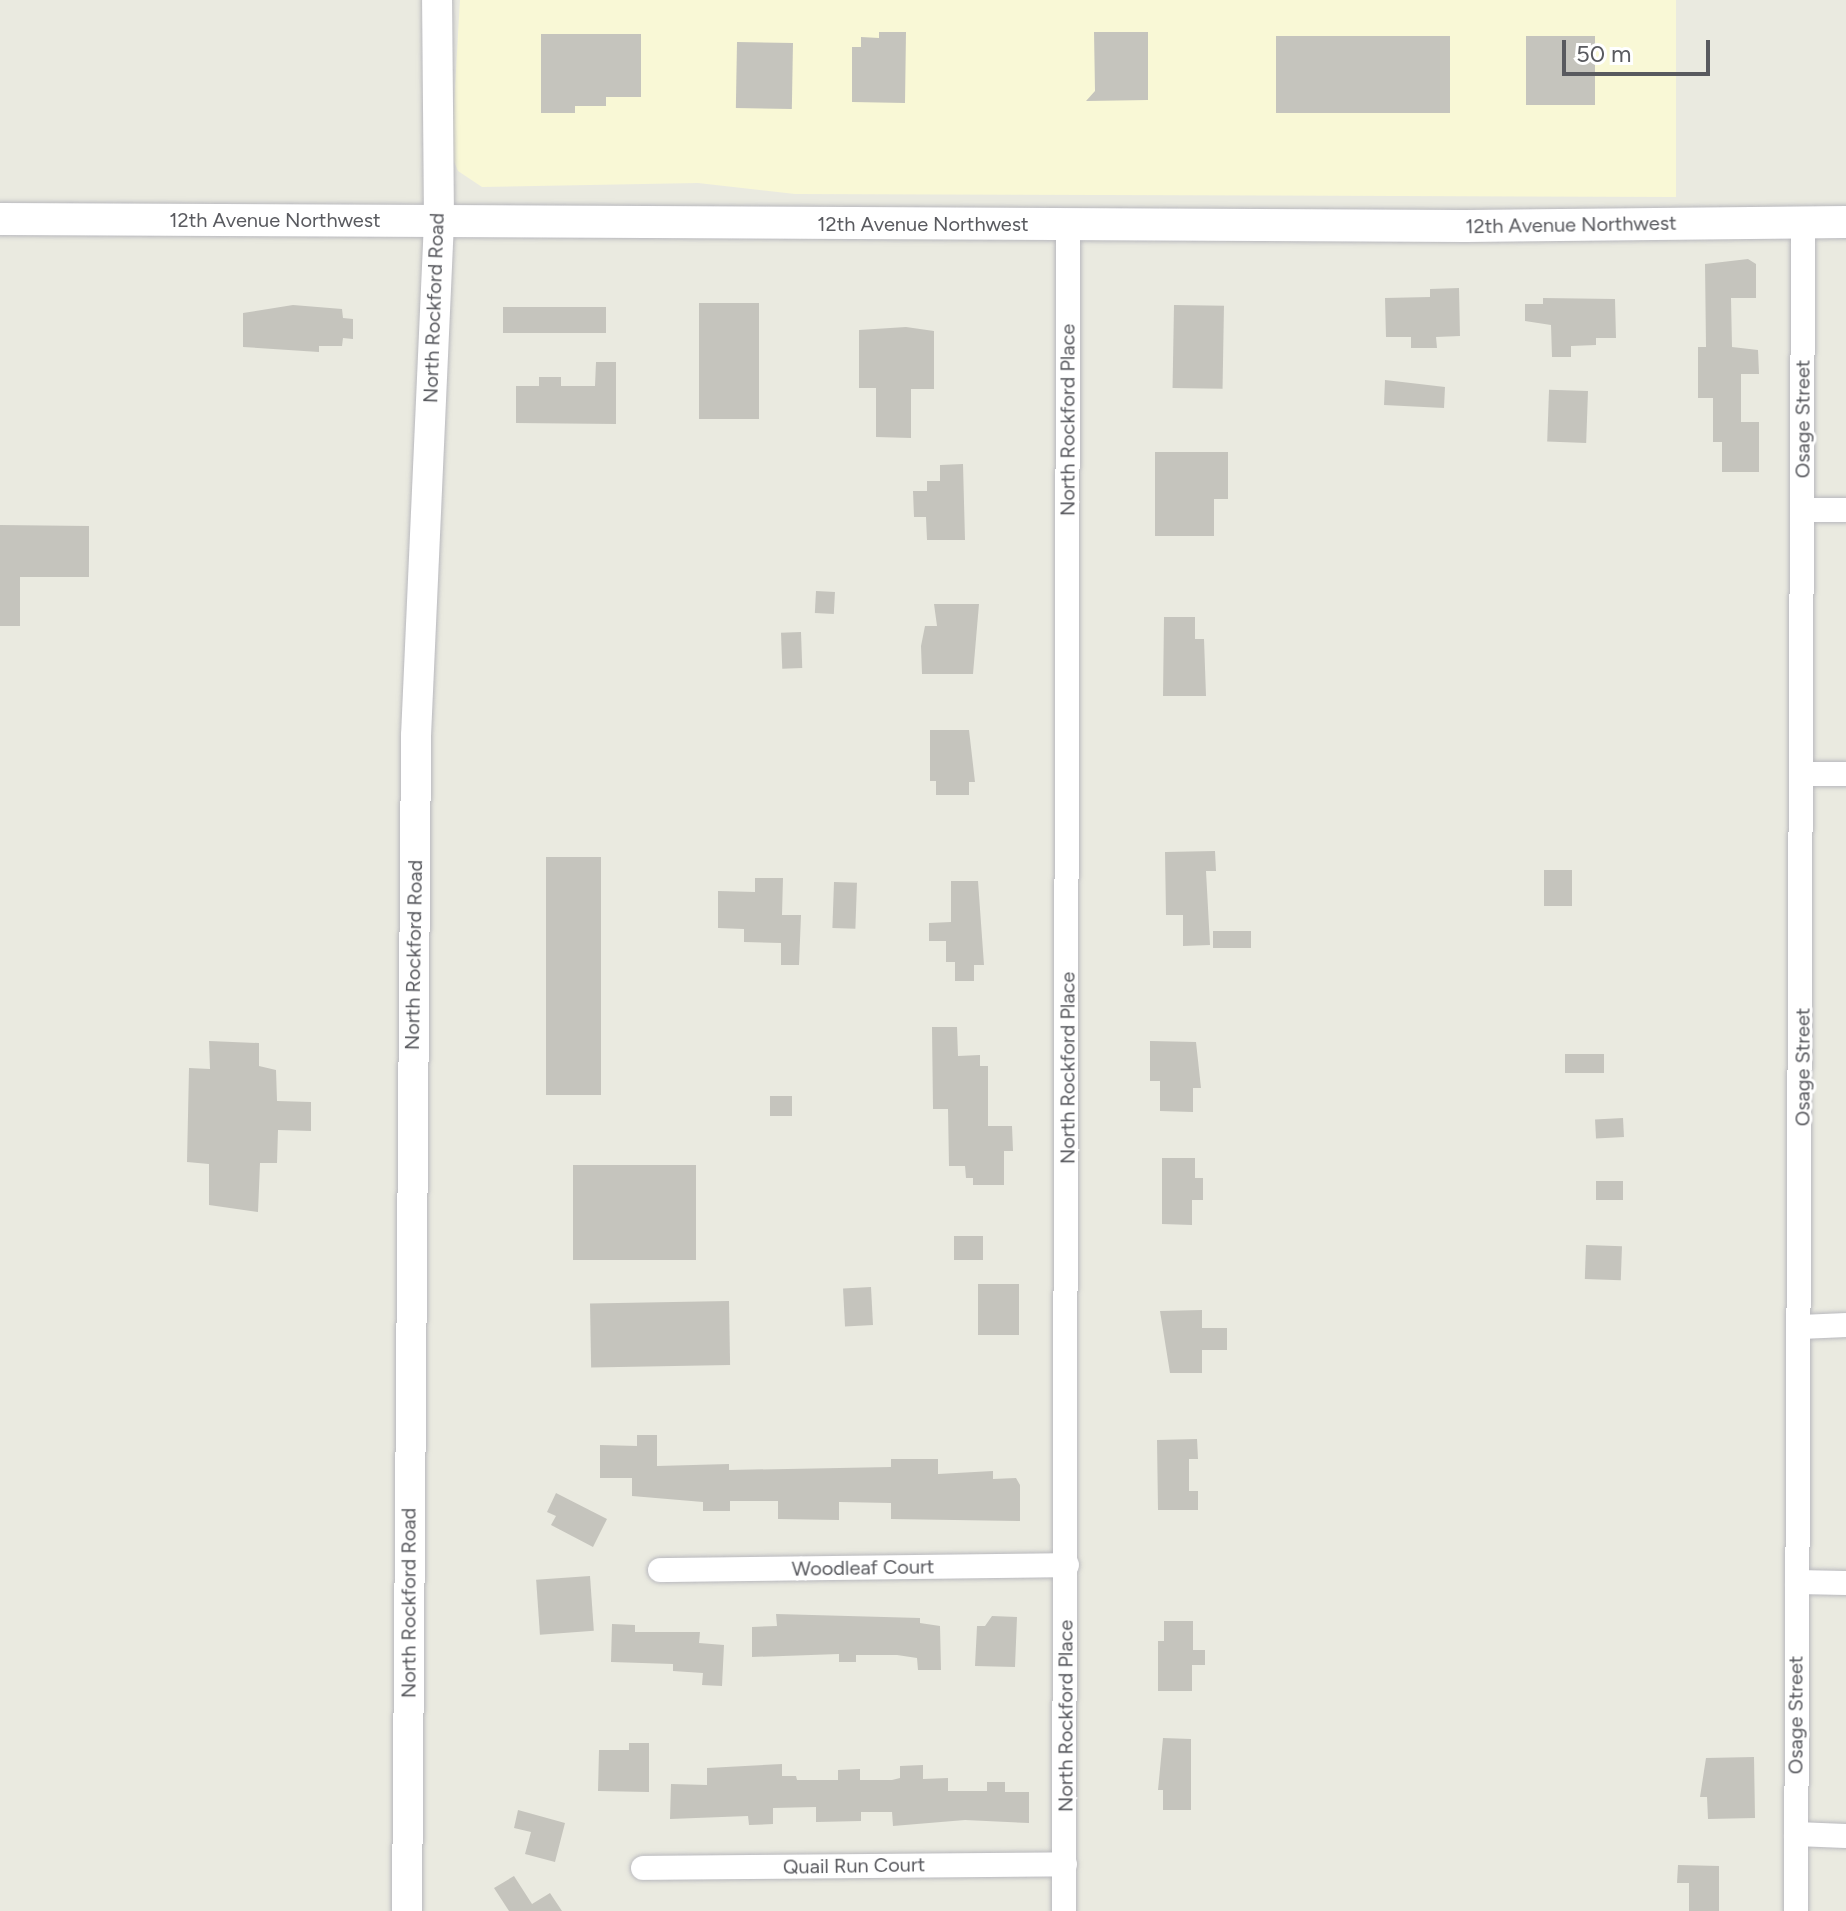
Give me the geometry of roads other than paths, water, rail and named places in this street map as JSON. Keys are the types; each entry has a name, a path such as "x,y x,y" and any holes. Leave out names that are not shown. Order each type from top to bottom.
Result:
{"main road":[{"name":"12th Avenue Northwest","path":"0,219 1068,225 1846,222"}],"street":[{"name":"North Rockford Road","path":"407,1911 416,736 439,221 437,0"},
{"name":"Osage Street","path":"1796,1911 1804,774 1803,223"},
{"name":"North Rockford Place","path":"1064,1911 1068,225"},
{"path":"1804,510 1846,510"},
{"path":"1804,774 1846,774"},
{"path":"1801,1327 1846,1325"},
{"name":"Woodleaf Court","path":"660,1570 1067,1565"},
{"path":"1797,1582 1846,1583"},
{"path":"1796,1834 1846,1836"},
{"name":"Quail Run Court","path":"643,1868 1065,1864"}]}
